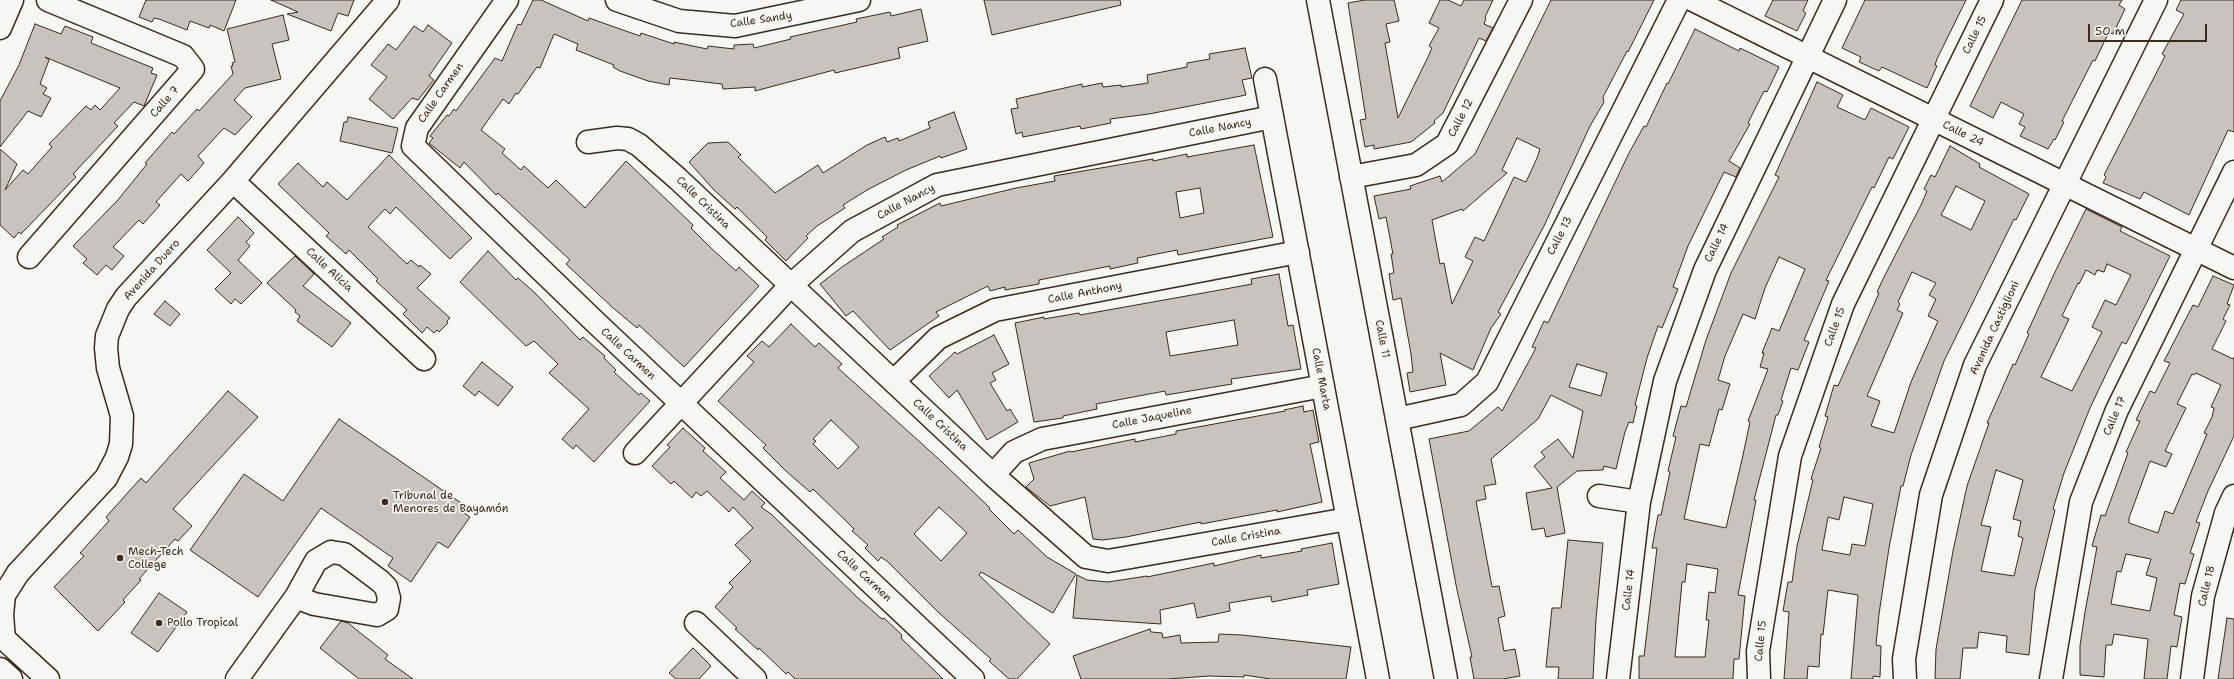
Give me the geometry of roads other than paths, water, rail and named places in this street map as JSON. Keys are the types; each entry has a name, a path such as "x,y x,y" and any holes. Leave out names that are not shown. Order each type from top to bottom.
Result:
{"street":[{"path":"0,28 12,0"},
{"name":"Calle 7","path":"29,257 193,69 184,56 48,0"},
{"name":"Avenida Duero","path":"2,637 4,595 9,576 106,478 117,457 121,444 122,416 108,368 106,348 107,336 118,309 126,297 233,181 388,0"},
{"name":"Calle Carmen","path":"507,0 417,128 413,146 681,403 973,679"},
{"name":"Calle Sandy","path":"617,0 679,21 735,26 797,7 859,0"},
{"name":"Calle 11","path":"1318,0 1446,679"},
{"name":"Calle 12","path":"1351,177 1416,165 1447,144 1521,0"},
{"name":"Calle 13","path":"1397,419 1461,405 1487,382 1679,0"},
{"name":"Calle 24","path":"1693,0 2234,268"},
{"name":"Calle 14","path":"1618,679 1639,502 1665,381 1705,270 1835,0"},
{"name":"Calle 15","path":"1759,679 1758,651 1790,456 1843,304 1992,0"},
{"name":"Avenida Castiglioni","path":"1905,679 1904,659 1930,495 1976,365 2156,0"},
{"name":"Calle Marta","path":"1265,79 1378,679"},
{"name":"Calle Nancy","path":"634,453 790,286 852,231 937,184 1272,117"},
{"name":"Calle Cristina","path":"588,142 617,138 628,139 639,145 678,179 790,286 993,475 1086,557 1108,561 1348,519"},
{"name":"Calle 17","path":"2051,679 2082,502 2117,410 2234,172"},
{"name":"Calle Alicia","path":"233,181 424,359"},
{"name":"Calle Anthony","path":"894,382 938,338 995,310 1298,252"},
{"name":"Calle Jaqueline","path":"993,475 1014,452 1042,439 1323,386"},
{"path":"1599,496 1639,502"},
{"name":"Calle 18","path":"2192,679 2203,596 2226,513 2234,496"},
{"path":"237,679 296,596"},
{"path":"696,623 743,675"},
{"path":"2,637 48,679"},
{"path":"0,669 11,679"}],"place":[{"name":"Tribunal de Menores de Bayamón","path":"385,502"},
{"name":"Mech-Tech College","path":"120,558"},
{"name":"Pollo Tropical","path":"159,623"}]}
